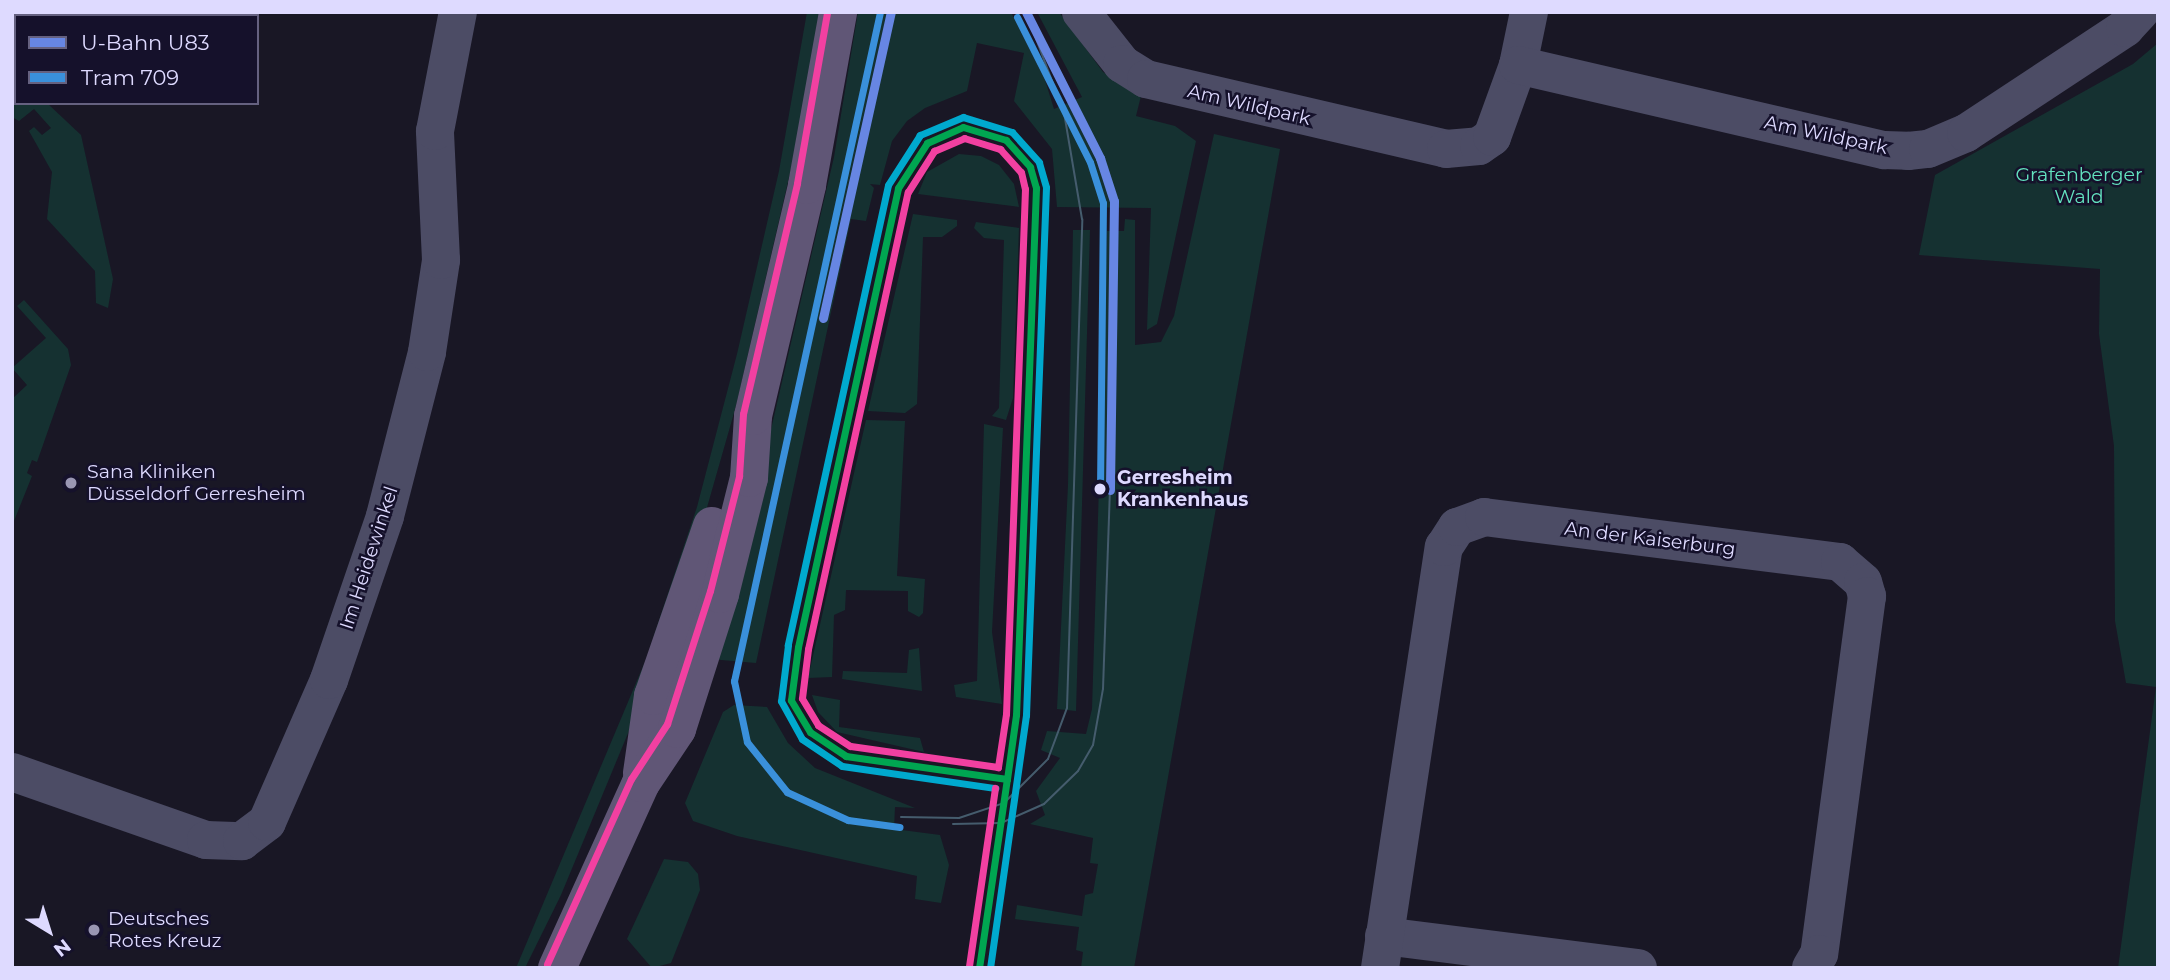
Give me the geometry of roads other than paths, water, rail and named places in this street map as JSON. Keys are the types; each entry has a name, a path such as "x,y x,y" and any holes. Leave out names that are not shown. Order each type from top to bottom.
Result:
{"main road":[{"path":"557,968 641,783 653,696 700,565 727,472 753,416 807,185 838,12"}],"street":[{"name":"Im Heidewinkel","path":"12,772 206,840 242,841 267,822 329,680 384,516 427,352 441,260 435,131 458,12"},
{"name":"Am Wildpark","path":"1081,12 1122,64 1146,79 1446,149 1479,146 1492,137 1518,65 1529,12"},
{"name":"Am Wildpark","path":"1518,65 1884,150 1908,151 1928,149 1966,133 2125,28 2140,12"},
{"name":"An der Kaiserburg","path":"1638,968 1382,952 1444,547 1457,527 1484,517 1840,562 1863,582 1867,596 1819,954 1811,968"}],"tram line":[{"name":"709","path":"880,12 734,681 747,742 787,792 848,820 900,827"},
{"path":"901,817 959,818 1004,803 1048,759 1067,708 1082,219 1064,113 1026,12"},
{"name":"709","path":"1017,17 1090,162 1103,203 1100,490"},
{"path":"953,824 1001,823 1044,804 1078,771 1093,745 1103,689 1110,490"}],"metro line":[{"name":"U83","path":"823,318 891,12"},
{"name":"U83","path":"1026,12 1100,158 1114,201 1110,490"}],"place":[{"name":"Sana Kliniken Düsseldorf Gerresheim","path":"71,483"},
{"name":"Gerresheim Krankenhaus","path":"1100,489"},
{"name":"Deutsches Rotes Kreuz","path":"94,930"}],"park label":[{"name":"Grafenberger Wald","path":"2079,186"}]}
